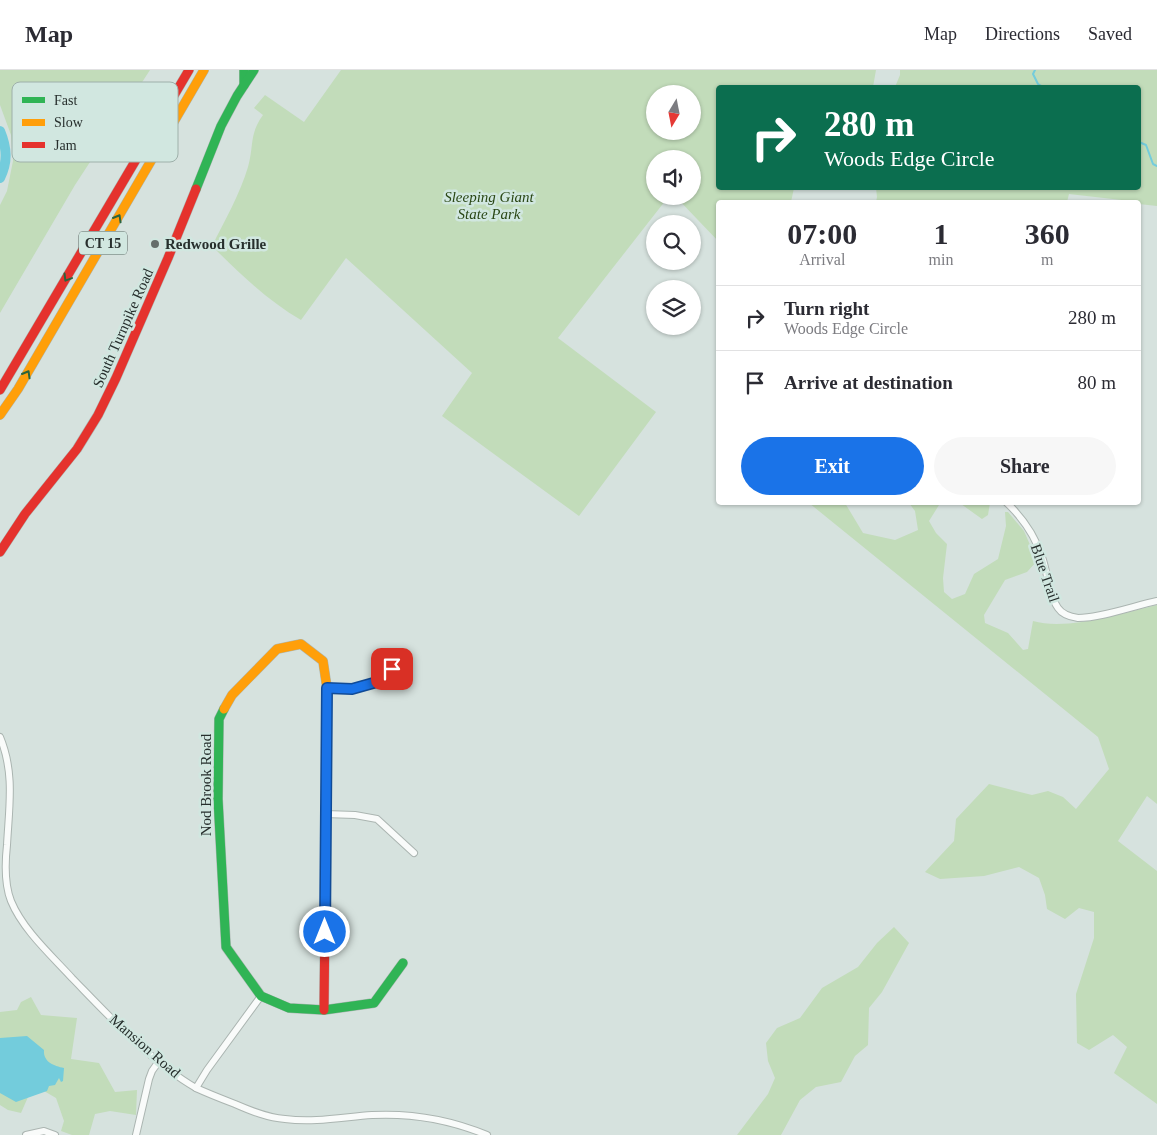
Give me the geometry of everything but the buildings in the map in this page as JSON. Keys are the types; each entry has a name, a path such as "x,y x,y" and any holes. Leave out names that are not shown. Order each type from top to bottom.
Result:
{"main road":[{"name":"CT 15","path":"178,90 190,70"},
{"name":"CT 15","path":"178,115 204,70"},
{"path":"244,70 244,85"},
{"name":"South Turnpike Road","path":"0,552 25,514 77,449 104,404 182,225 215,138 237,96 254,70"},
{"name":"CT 15","path":"0,390 135,162"},
{"name":"CT 15","path":"0,414 18,389 150,162"},
{"name":"Nod Brook Road","path":"261,996 226,947 218,799 219,719 232,696 277,649 301,644 323,662 327,688 324,1010"},
{"path":"261,996 289,1008 324,1010 374,1003 403,963"}],"street":[{"name":"Blue Trail","path":"1009,505 1019,516 1042,556 1054,600 1061,612 1071,617 1084,618 1157,600"},
{"path":"327,688 352,689 384,680 392,669"},
{"name":"Mansion Road","path":"0,736 7,755 10,775 6,876 10,896 17,912 34,936 64,970 159,1061 196,1088 240,1106 278,1118 302,1120 374,1115 406,1116 445,1122 487,1135"},
{"path":"325,814 355,815 377,819 414,853"},
{"path":"196,1088 261,996"},
{"path":"136,1135 149,1079 159,1061"},
{"path":"26,1135 44,1131 55,1135"}],"green space":[{"path":"0,70 150,70 142,82 12,82 12,148 11,135 0,105"},
{"name":"Sleeping Giant State Park","path":"341,70 876,70 873,85 716,85 716,190 794,190 791,200 716,200 716,239 701,223 701,215 693,215 684,205 701,205 701,150 646,150 646,205 662,205 654,215 646,215 646,225 558,338 656,412 579,516 442,416 472,373 346,258 301,320 265,295 212,246 245,177 254,134 263,115 254,108 265,95 304,122"},
{"path":"900,70 1157,70 1157,206 1141,204 1141,200 1122,200 1069,194 1068,200 876,200 876,190 1141,190 1141,85 896,85"},
{"path":"13,162 90,162 0,313 0,205 7,191"},
{"path":"811,505 846,505 863,533 895,540 918,530 915,511 910,505 939,505 929,521 936,533 947,544 943,578 944,592 952,599 965,594 974,574 998,559 1006,526 1005,512 1008,512 1024,531 1037,561 1027,572 1005,580 984,615 985,623 1008,633 1023,650 1028,649 1033,621 1047,624 1062,624 1095,620 1157,605 1157,804 1147,796 1118,841 1157,871 1157,1104 1114,1073 1127,1047 1113,1035 1089,1050 1077,1043 1076,994 1094,938 1094,912 1079,908 1065,919 1047,909 1045,895 1039,878 1019,867 984,876 940,879 925,872 954,841 956,819 989,784 1032,795 1048,791 1063,797 1076,809 1109,769 1098,737"},
{"path":"962,505 990,505 988,515 982,519"},
{"path":"894,927 909,943 882,992 869,1008 868,1045 855,1056 841,1082 816,1087 800,1100 781,1135 737,1135 768,1094 775,1078 768,1061 766,1043 777,1028 800,1018 822,988 858,967 877,943"},
{"path":"31,997 41,1015 77,1018 71,1059 99,1063 115,1092 137,1090 136,1115 110,1111 95,1114 89,1135 72,1135 61,1131 64,1121 56,1098 44,1091 28,1097 21,1113 8,1110 0,1105 0,1012 17,1010 21,1002"}],"water":[{"path":"27,1036 44,1050 45,1058 50,1063 64,1068 63,1081 61,1082 59,1078 55,1085 49,1086 47,1091 16,1102 0,1093 0,1038"}],"waterway":[{"path":"1035,70 1033,74 1040,85"},
{"path":"0,131 6,155 0,178"},
{"path":"1141,143 1146,145 1153,164 1157,166"}],"traffic: fast":[{"path":"244,70 244,85"},
{"path":"196,189 221,126 254,70"},
{"path":"224,709 219,719 218,799 226,947 261,996 289,1008 324,1010 374,1003 403,963"}],"traffic: slow":[{"path":"178,115 204,70"},
{"path":"0,415 18,389 150,162"},
{"path":"224,709 232,695 277,649 301,644 323,661 327,688 326,821"}],"traffic: jam":[{"path":"178,89 189,70"},
{"path":"0,390 135,162"},
{"path":"0,552 25,514 77,449 98,415 116,378 196,189"},
{"path":"324,1010 326,821"}],"place":[{"name":"Redwood Grille","path":"155,244"}],"route":[{"path":"325,932 327,688 352,689 384,680 392,669"}]}
